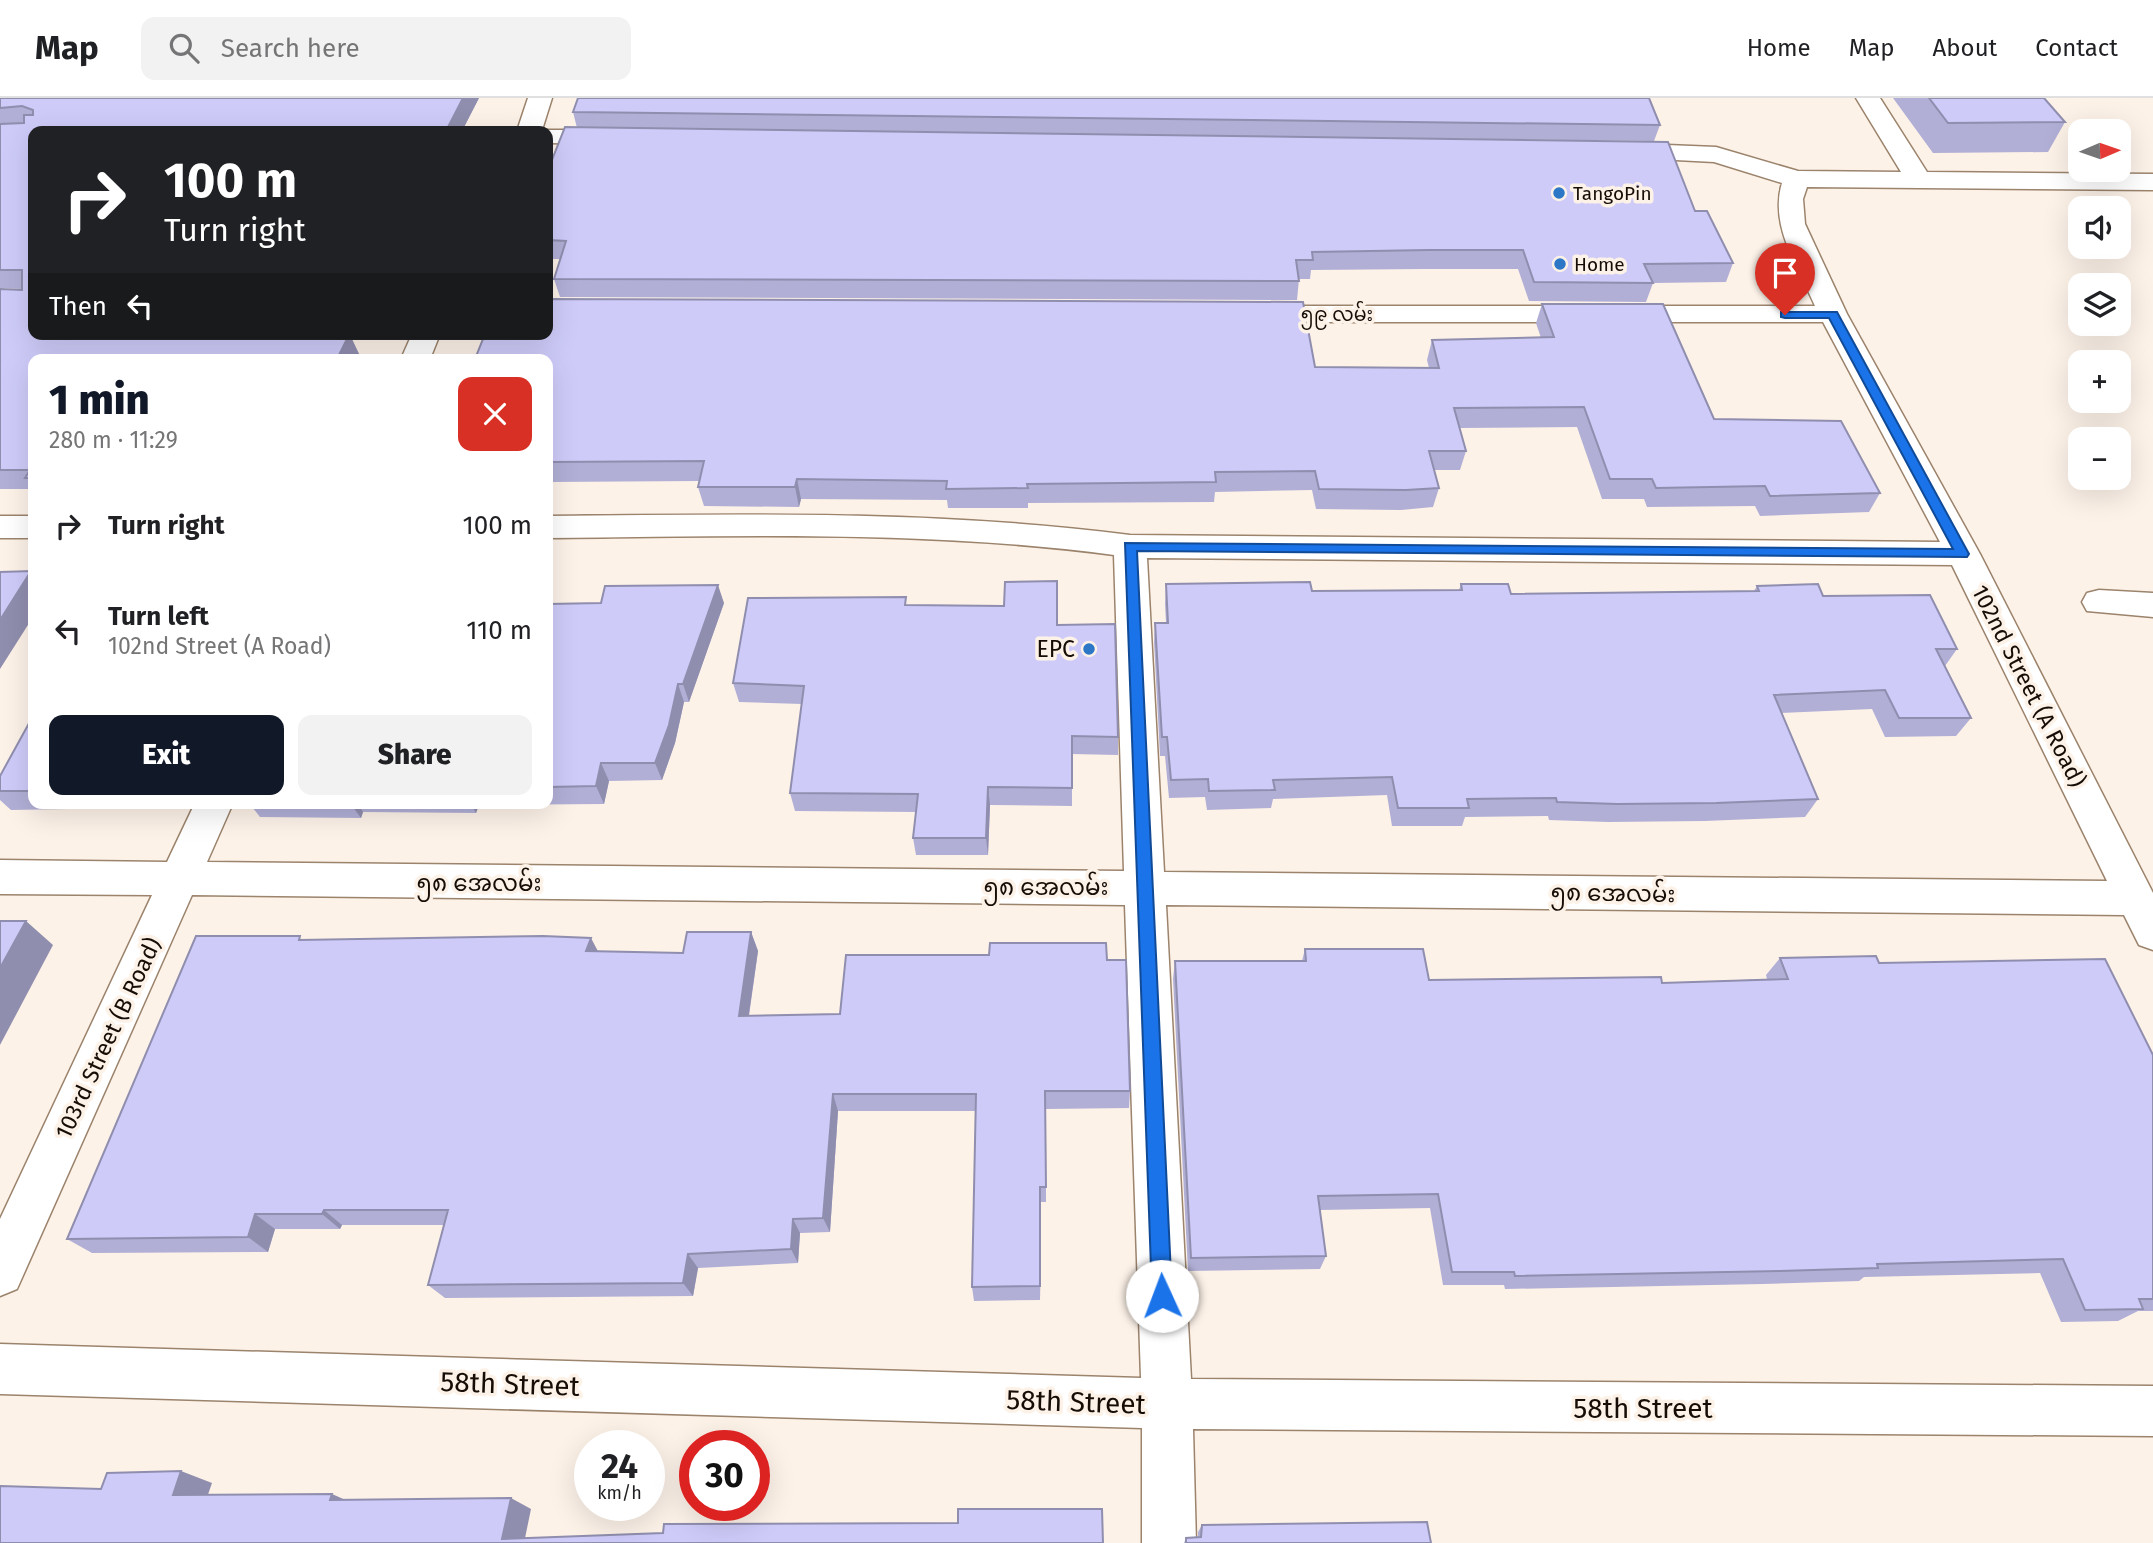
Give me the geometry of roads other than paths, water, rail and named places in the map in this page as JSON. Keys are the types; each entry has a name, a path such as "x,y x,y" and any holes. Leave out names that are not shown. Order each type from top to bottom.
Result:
{"street":[{"path":"531,126 540,98"},
{"path":"1868,98 1919,180"},
{"path":"553,136 644,137"},
{"path":"1600,150 1716,155 1796,179 2153,182"},
{"name":"102nd Street (A Road)","path":"1796,179 1790,199 1792,224 1833,314 1963,554 2153,933"},
{"name":"၅၉ လမ်း","path":"1231,313 1833,314"},
{"path":"0,527 28,527"},
{"path":"553,527 937,528 1051,534 1130,546 1963,554"},
{"path":"1130,546 1167,1404 1169,1543"},
{"path":"2099,602 2153,605"},
{"name":"103rd Street (B Road)","path":"0,1272 211,809"},
{"name":"၅၈ အေလမ်း","path":"0,877 2135,898"},
{"name":"58th Street","path":"0,1369 1167,1404 2153,1411"}],"place":[{"name":"TangoPin","path":"1559,193"},
{"name":"Home","path":"1560,264"},
{"name":"EPC","path":"1089,649"}]}
